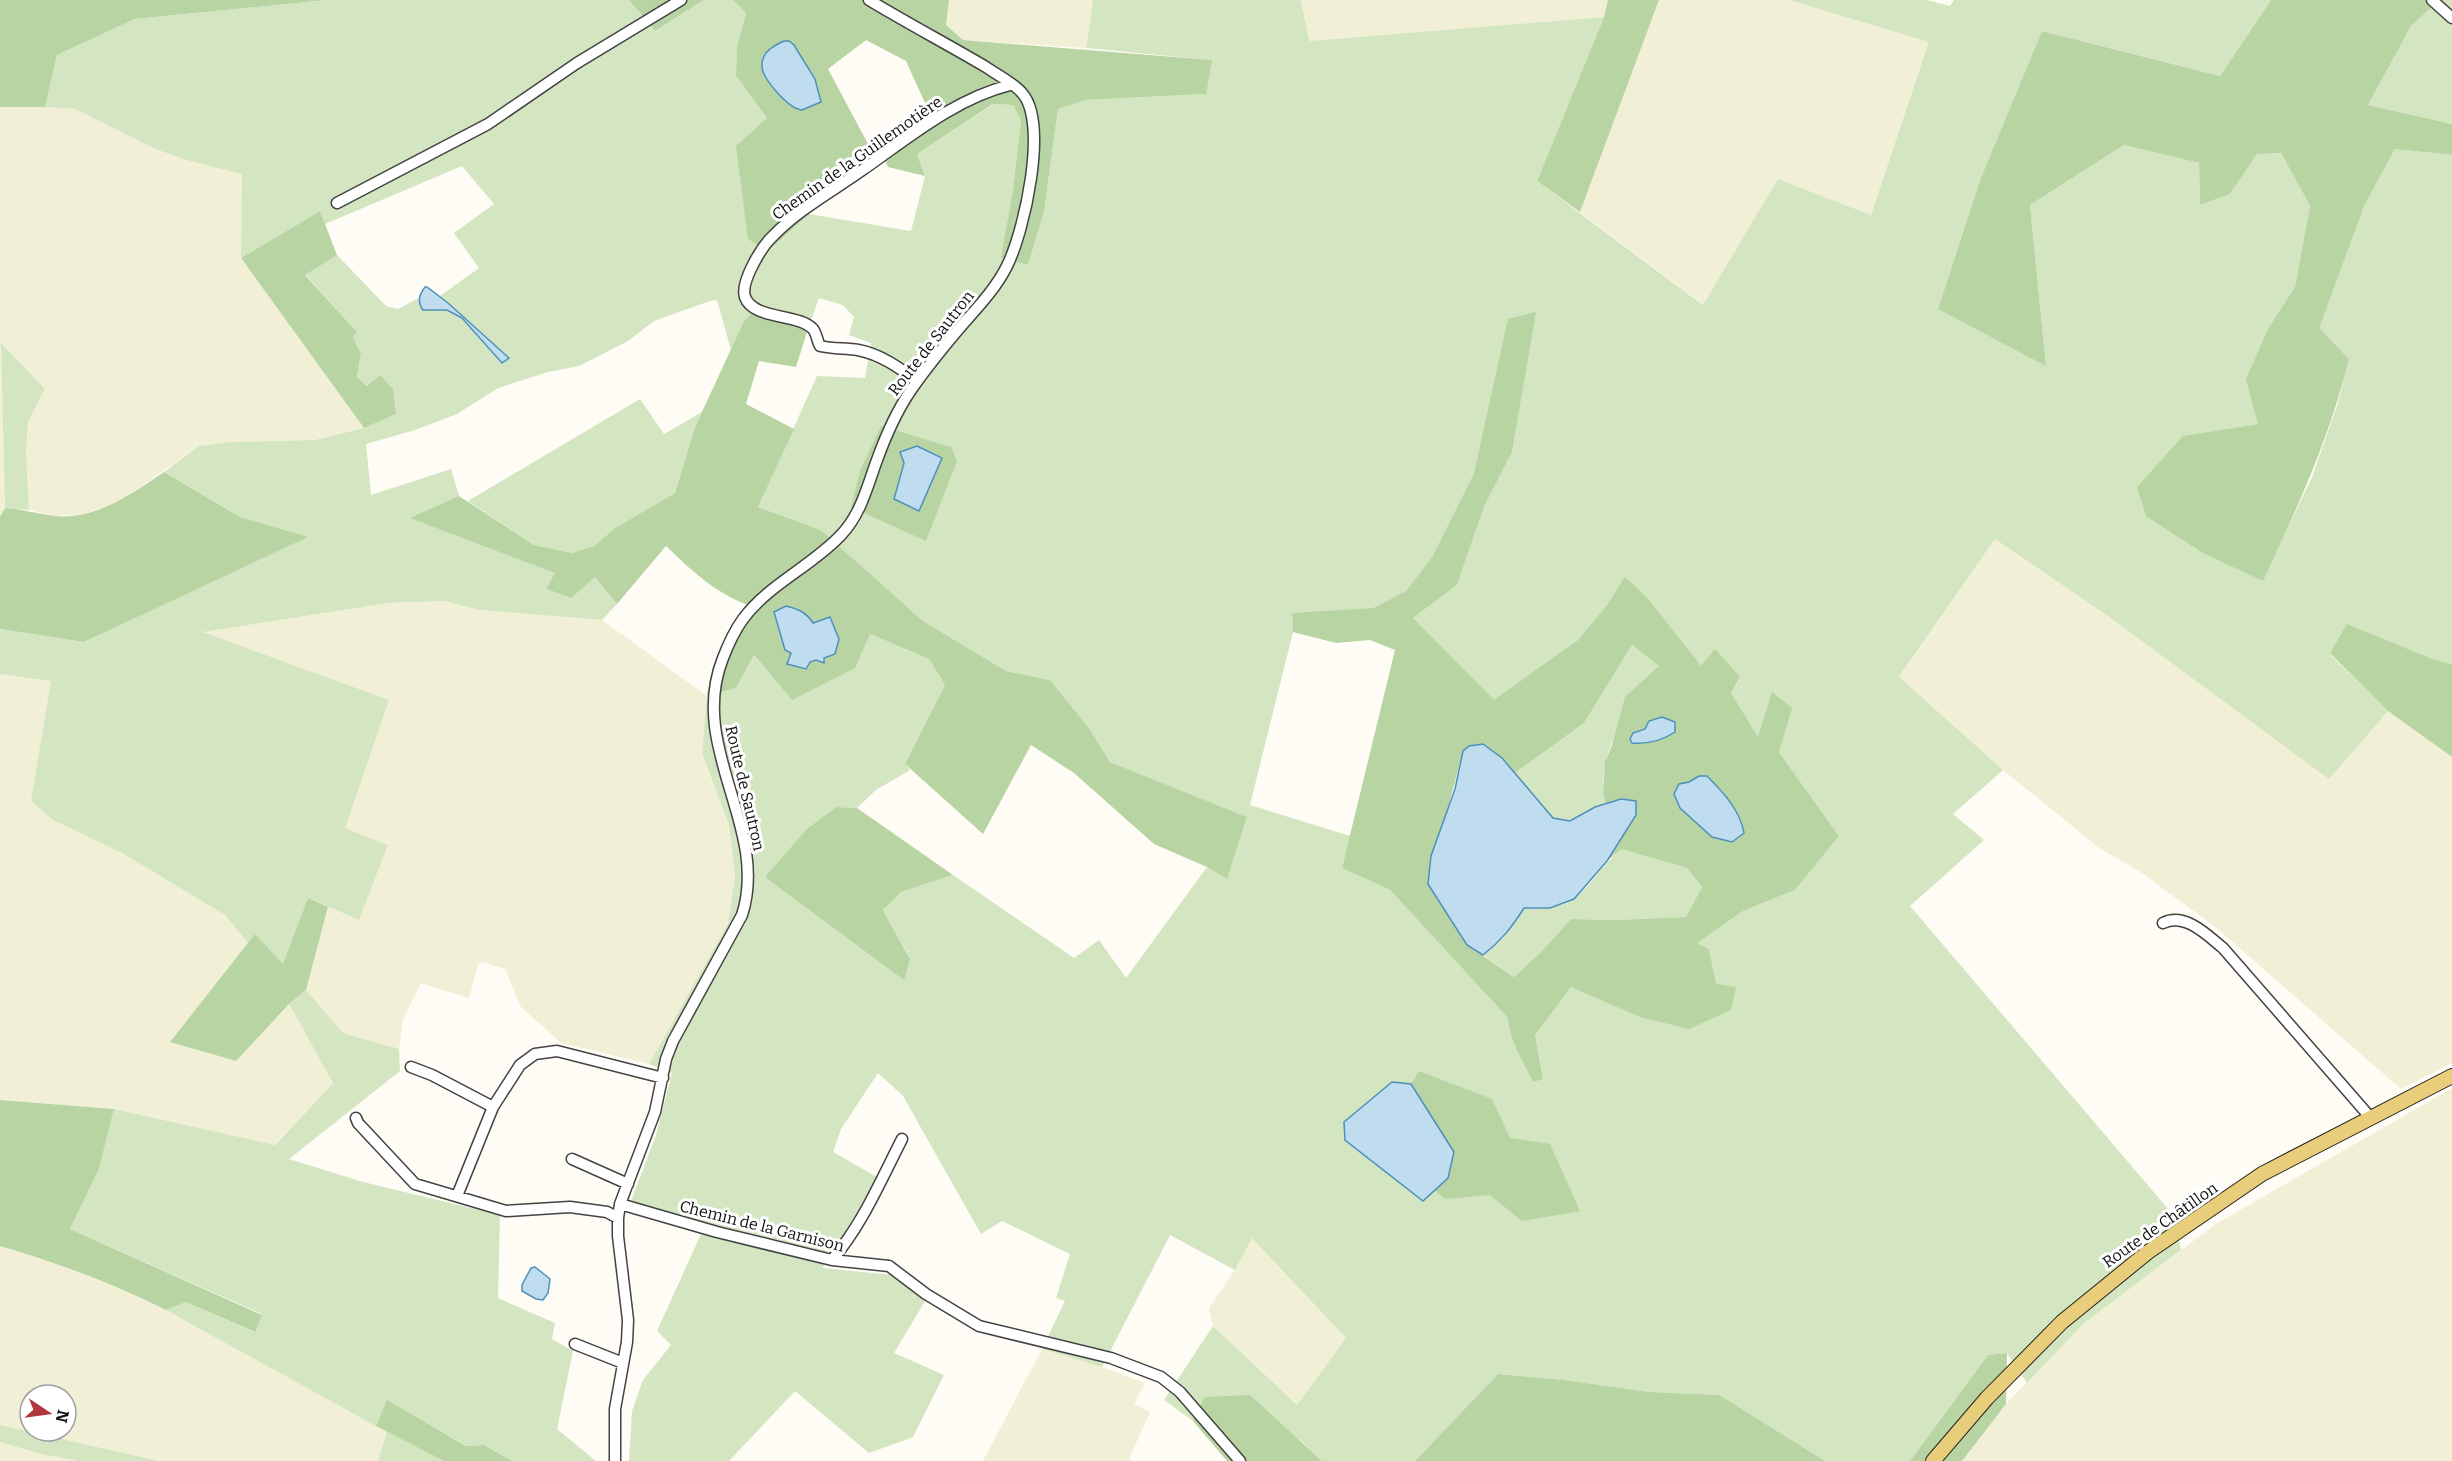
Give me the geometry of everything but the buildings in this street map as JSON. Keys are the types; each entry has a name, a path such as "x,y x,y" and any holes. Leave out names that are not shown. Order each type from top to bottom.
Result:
{"main road":[{"name":"Route de Châtillon","path":"1933,1461 1987,1398 2047,1338 2113,1279 2148,1252 2262,1174 2452,1076"}],"street":[{"path":"337,203 488,124 577,63 681,0"},
{"path":"869,0 978,63 1010,85"},
{"path":"2432,0 2452,18"},
{"name":"Route de Sautron","path":"615,1461 615,1409 627,1342 628,1320 618,1236 620,1204 649,1131 673,1041 742,915 747,899 749,874 745,843 715,738 713,702 722,661 743,619 784,580 820,555 853,520 861,505 886,435 900,406 917,381 991,291 1007,266 1024,208 1034,156 1034,121 1022,93 1010,85"},
{"name":"Chemin de la Guillemotière","path":"917,381 901,368 872,354 859,350 820,346 815,332 801,322 763,312 749,304 745,298 746,282 764,247 797,214 969,99 1010,85"},
{"path":"2163,923 2176,920 2194,926 2223,948 2370,1117"},
{"path":"457,1196 493,1107 520,1065 535,1054 549,1051 663,1078"},
{"path":"411,1067 432,1075 493,1107"},
{"path":"356,1118 358,1123 415,1184 506,1211 570,1207 607,1212 618,1218"},
{"path":"832,1260 842,1249 870,1202 902,1139"},
{"path":"572,1159 628,1184"},
{"name":"Chemin de la Garnison","path":"620,1204 717,1232 832,1260 889,1266 926,1294 979,1326 1111,1358 1161,1377 1180,1392 1240,1461"},
{"path":"575,1344 623,1363"}],"shaded area":[{"path":"949,0 1093,0 1086,48 963,40 946,25"},
{"path":"1301,0 1608,0 1604,17 1309,41"},
{"path":"1659,0 1789,0 1930,42 1871,215 1778,179 1704,305 1580,212"},
{"path":"0,107 75,109 153,148 242,174 241,258 364,428 315,440 230,442 199,446 120,501 86,514 55,516 29,510 26,450 28,422 45,389 1,344 5,508 0,517"},
{"path":"1995,539 2108,616 2329,778 2388,711 2452,757 2452,1063 2401,1089 2214,926 2142,873 2099,848 2003,770 1899,678"},
{"path":"445,601 479,610 602,620 707,696 702,753 729,825 735,876 728,925 649,1064 561,1043 521,1007 505,969 482,962 478,964 469,998 421,983 403,1019 399,1049 343,1033 306,990 328,907 359,920 388,845 344,828 389,700 202,632 388,603"},
{"path":"0,674 51,680 53,820 122,853 225,915 248,943 170,1042 236,1061 289,1004 333,1083 274,1145 114,1109 0,1100"},
{"path":"2452,1088 2452,1461 1962,1461 2006,1404 2083,1324 2216,1224"},
{"path":"1252,1237 1346,1338 1297,1405 1213,1326 1209,1308 1235,1270"},
{"path":"0,1246 57,1264 132,1293 254,1356 387,1431 378,1461 159,1461 78,1443 78,1383 18,1383 18,1429 0,1425"},
{"path":"1042,1349 1145,1383 1134,1404 1150,1412 1129,1459 1133,1461 983,1461"},
{"path":"0,1442 41,1454 79,1461 0,1461"}],"green space":[{"path":"0,0 327,0 135,19 57,55 45,107 0,107"},
{"path":"327,0 629,0 655,31 704,0 733,0 746,13 737,47 736,76 767,118 770,251 809,214 911,231 925,176 917,154 994,104 1013,105 1021,120 1002,258 1028,265 1044,212 1058,109 1086,100 1205,94 1211,60 1086,48 1093,0 1301,0 1309,41 1604,17 1537,181 1703,305 1778,179 1871,215 1929,42 1789,0 1927,0 1950,6 1954,0 2271,0 2220,76 2042,31 1980,180 1938,309 2046,365 2030,205 2124,145 2199,163 2200,205 2230,194 2257,154 2281,153 2310,206 2295,287 2269,327 2258,424 2184,436 2263,580 2312,477 2338,403 2349,359 2318,328 2365,204 2395,149 2452,155 2452,664 2432,659 2330,654 2388,711 2329,779 2108,616 1995,539 1899,677 2003,770 1953,814 1984,840 1910,906 2175,1217 2181,1250 2083,1324 2027,1383 2007,1353 1988,1355 1910,1461 1825,1461 1718,1395 1650,1392 1564,1380 1498,1374 1415,1461 1322,1461 1299,1439 1204,1397 1193,1421 1164,1400 1213,1326 1297,1405 1346,1338 1252,1238 1235,1270 1170,1235 1102,1367 1042,1349 1065,1301 1056,1298 1070,1254 1002,1221 981,1234 903,1096 878,1073 841,1129 833,1152 877,1177 840,1241 827,1252 823,1268 892,1275 925,1301 894,1353 944,1375 913,1437 869,1453 795,1391 729,1461 629,1461 632,1411 643,1380 671,1345 657,1331 706,1223 631,1201 656,1135 672,1073 649,1064 728,924 735,876 729,825 702,753 707,696 736,688 754,655 792,700 870,634 929,659 945,685 905,764 910,770 876,790 857,808 836,807 808,828 910,958 883,910 901,892 953,875 1074,958 1099,940 1126,978 1207,867 1227,878 1247,817 1110,762 1089,728 1050,680 1006,671 923,621 821,530 758,507 817,376 865,378 871,343 849,335 854,317 843,305 819,298 807,332 759,305 744,321 731,350 717,300 710,301 654,321 628,341 579,366 548,372 498,388 457,414 415,430 366,444 371,495 451,469 459,496 411,518 556,573 546,589 570,598 595,577 617,604 602,620 479,610 445,601 388,603 203,632 389,700 345,828 388,845 359,920 308,898 283,965 255,934 248,943 225,915 122,853 53,820 31,801 51,681 0,674 0,629 84,642 307,537 240,517 164,472 199,446 230,442 315,440 364,428 396,414 380,375 365,386 357,375 361,353 353,338 357,332 305,274 337,255 386,306 398,309 419,298 420,306 447,310 462,319 501,363 508,358 440,296 479,268 454,233 494,204 462,166 325,224 320,211 241,258 242,174 187,160 153,148 75,109 45,107 57,55 135,19","holes":["1535,312 1512,452 1484,507 1457,585 1413,618 1494,701 1578,640 1607,605 1625,576 1650,601 1701,667 1740,678 1731,693 1758,738 1779,752 1839,836 1795,890 1743,911 1696,943 1709,949 1715,984 1640,1017 1571,986 1535,1035 1543,1078 1533,1082 1514,1042 1508,1018 1390,890 1342,868 1350,836 1250,805 1293,632 1292,614 1373,608 1406,591 1432,557 1474,473 1484,429"]},
{"path":"629,0 704,0 655,31"},
{"path":"733,0 949,0 946,25 963,40 1212,60 1206,94 1086,100 1058,109 1044,212 1028,265 1001,258 1013,190 1021,120 1013,105 993,104 917,154 925,176 888,167 876,140 925,103 906,61 866,40 828,69 868,144 795,201 809,214 769,251 748,239 736,146 767,118 736,76 737,47 746,13","holes":["784,41 789,41 794,45 817,84 821,102 802,110 776,90 763,70 762,62"]},
{"path":"1608,0 1659,0 1580,212 1537,181 1604,17"},
{"path":"2271,0 2440,0 2411,26 2368,105 2452,124 2452,155 2395,149 2365,204 2319,328 2349,359 2341,389 2312,472 2263,581 2203,553 2146,516 2137,487 2183,436 2258,424 2246,379 2269,327 2295,287 2310,206 2281,153 2257,154 2230,194 2200,205 2199,163 2124,145 2030,205 2046,366 1938,309 1980,180 2042,31 2220,76"},
{"path":"2440,0 2452,0 2452,124 2368,105 2411,26"},
{"path":"320,211 337,255 305,275 357,332 353,338 361,353 357,376 366,386 380,375 393,389 396,414 364,428 241,258"},
{"path":"759,305 807,332 796,367 759,361 746,404 794,429 758,507 821,530 923,621 1006,671 1050,680 1089,728 1110,762 1247,817 1227,879 1207,867 1154,844 1074,773 1031,745 983,834 905,764 945,685 929,659 870,634 855,668 792,700 754,655 736,688 707,696 721,648 748,605 714,587 666,546 617,604 595,577 571,598 546,589 555,573 410,518 459,496 534,545 572,553 594,546 615,528 675,493 695,427 744,321","holes":["774,612 813,624 816,660 810,662 806,669 787,664 791,653 785,650"]},
{"path":"1536,312 1512,452 1484,507 1457,585 1413,618 1494,700 1578,640 1607,605 1625,576 1650,601 1701,666 1715,649 1740,677 1731,693 1758,737 1772,692 1792,708 1779,752 1839,836 1795,890 1743,911 1697,943 1709,949 1716,984 1736,987 1731,1010 1689,1029 1640,1017 1571,987 1535,1035 1543,1079 1533,1082 1514,1042 1508,1018 1390,890 1342,868 1395,650 1370,640 1336,643 1293,632 1292,613 1373,608 1406,591 1432,557 1474,473 1508,319","holes":["1632,645 1659,666 1625,697 1605,762 1603,792 1606,804 1621,799 1636,802 1636,815 1607,861 1621,849 1687,868 1702,887 1686,917 1571,919 1514,977 1467,945 1428,884 1463,751 1502,758 1515,773 1584,723","1699,776 1707,776 1723,792 1741,820 1679,784 1689,782"]},
{"path":"1,343 45,389 28,422 26,450 29,510 5,508"},
{"path":"640,399 664,434 702,412 695,427 675,493 615,528 594,546 572,553 534,545 468,501"},
{"path":"881,426 951,447 957,461 926,541 851,507 860,471","holes":["904,463 919,511 894,499"]},
{"path":"164,472 240,517 308,537 84,642 0,629 0,517 5,508 55,516 85,514 112,504"},
{"path":"2347,624 2432,659 2452,664 2452,757 2388,711 2330,653"},
{"path":"1632,645 1660,666 1627,714 1610,748 1603,785 1606,804 1595,807 1570,821 1553,818 1515,773 1584,723"},
{"path":"836,807 857,808 953,875 901,892 883,910 910,959 904,980 765,877 808,828"},
{"path":"1621,849 1687,868 1702,887 1686,917 1571,919 1514,977 1483,955 1506,933 1524,908 1550,907 1569,902"},
{"path":"308,898 328,907 306,990 289,1004 236,1061 170,1042 255,934 283,964"},
{"path":"306,990 343,1033 399,1049 400,1071 289,1159 363,1182 500,1215 498,1298 555,1323 552,1339 573,1351 557,1429 596,1461 512,1461 484,1445 467,1446 387,1401 376,1426 166,1310 186,1302 254,1332 262,1314 70,1229 99,1169 114,1109 275,1145 333,1083 289,1004"},
{"path":"1419,1071 1492,1099 1510,1138 1550,1144 1580,1211 1522,1221 1490,1195 1445,1199 1434,1190 1448,1178 1411,1084"},
{"path":"0,1100 114,1109 99,1169 70,1229 262,1315 255,1332 186,1302 166,1310 84,1274 0,1246"},
{"path":"2007,1353 2006,1404 1962,1461 1910,1461 1988,1355"},
{"path":"1498,1374 1564,1380 1650,1392 1719,1395 1825,1461 1415,1461"},
{"path":"1250,1395 1322,1461 1227,1461 1193,1421 1204,1397"},
{"path":"387,1400 466,1446 484,1445 512,1461 444,1461 376,1426"},
{"path":"0,1425 18,1429 18,1443 78,1443 159,1461 79,1461 41,1454 0,1442"},
{"path":"387,1431 444,1461 378,1461"}],"water":[{"path":"789,41 794,45 815,79 821,102 802,110 797,108 783,99 766,77 762,65 764,56 772,47"},
{"path":"425,287 448,303 509,358 502,363 462,318 447,310 423,310 420,298"},
{"path":"917,446 942,458 919,511 894,499 904,463 900,452"},
{"path":"786,606 808,616 813,623 830,617 839,639 835,654 824,658 824,663 816,660 810,662 806,669 787,664 791,653 785,650 774,612"},
{"path":"1662,717 1675,722 1675,732 1655,741 1632,743 1630,739 1633,733 1645,729 1649,721"},
{"path":"1483,744 1502,758 1553,818 1570,821 1595,807 1621,799 1636,801 1636,815 1607,861 1574,899 1550,908 1524,908 1506,933 1483,955 1467,945 1428,884 1431,856 1455,789 1463,751 1469,746"},
{"path":"1699,776 1707,776 1713,782 1739,817 1744,833 1732,842 1712,837 1680,808 1674,794 1679,784 1689,782"},
{"path":"1392,1082 1411,1084 1454,1152 1448,1178 1423,1201 1345,1140 1344,1122"},
{"path":"535,1267 550,1279 548,1293 543,1300 536,1299 522,1291 522,1285 531,1268"}]}
